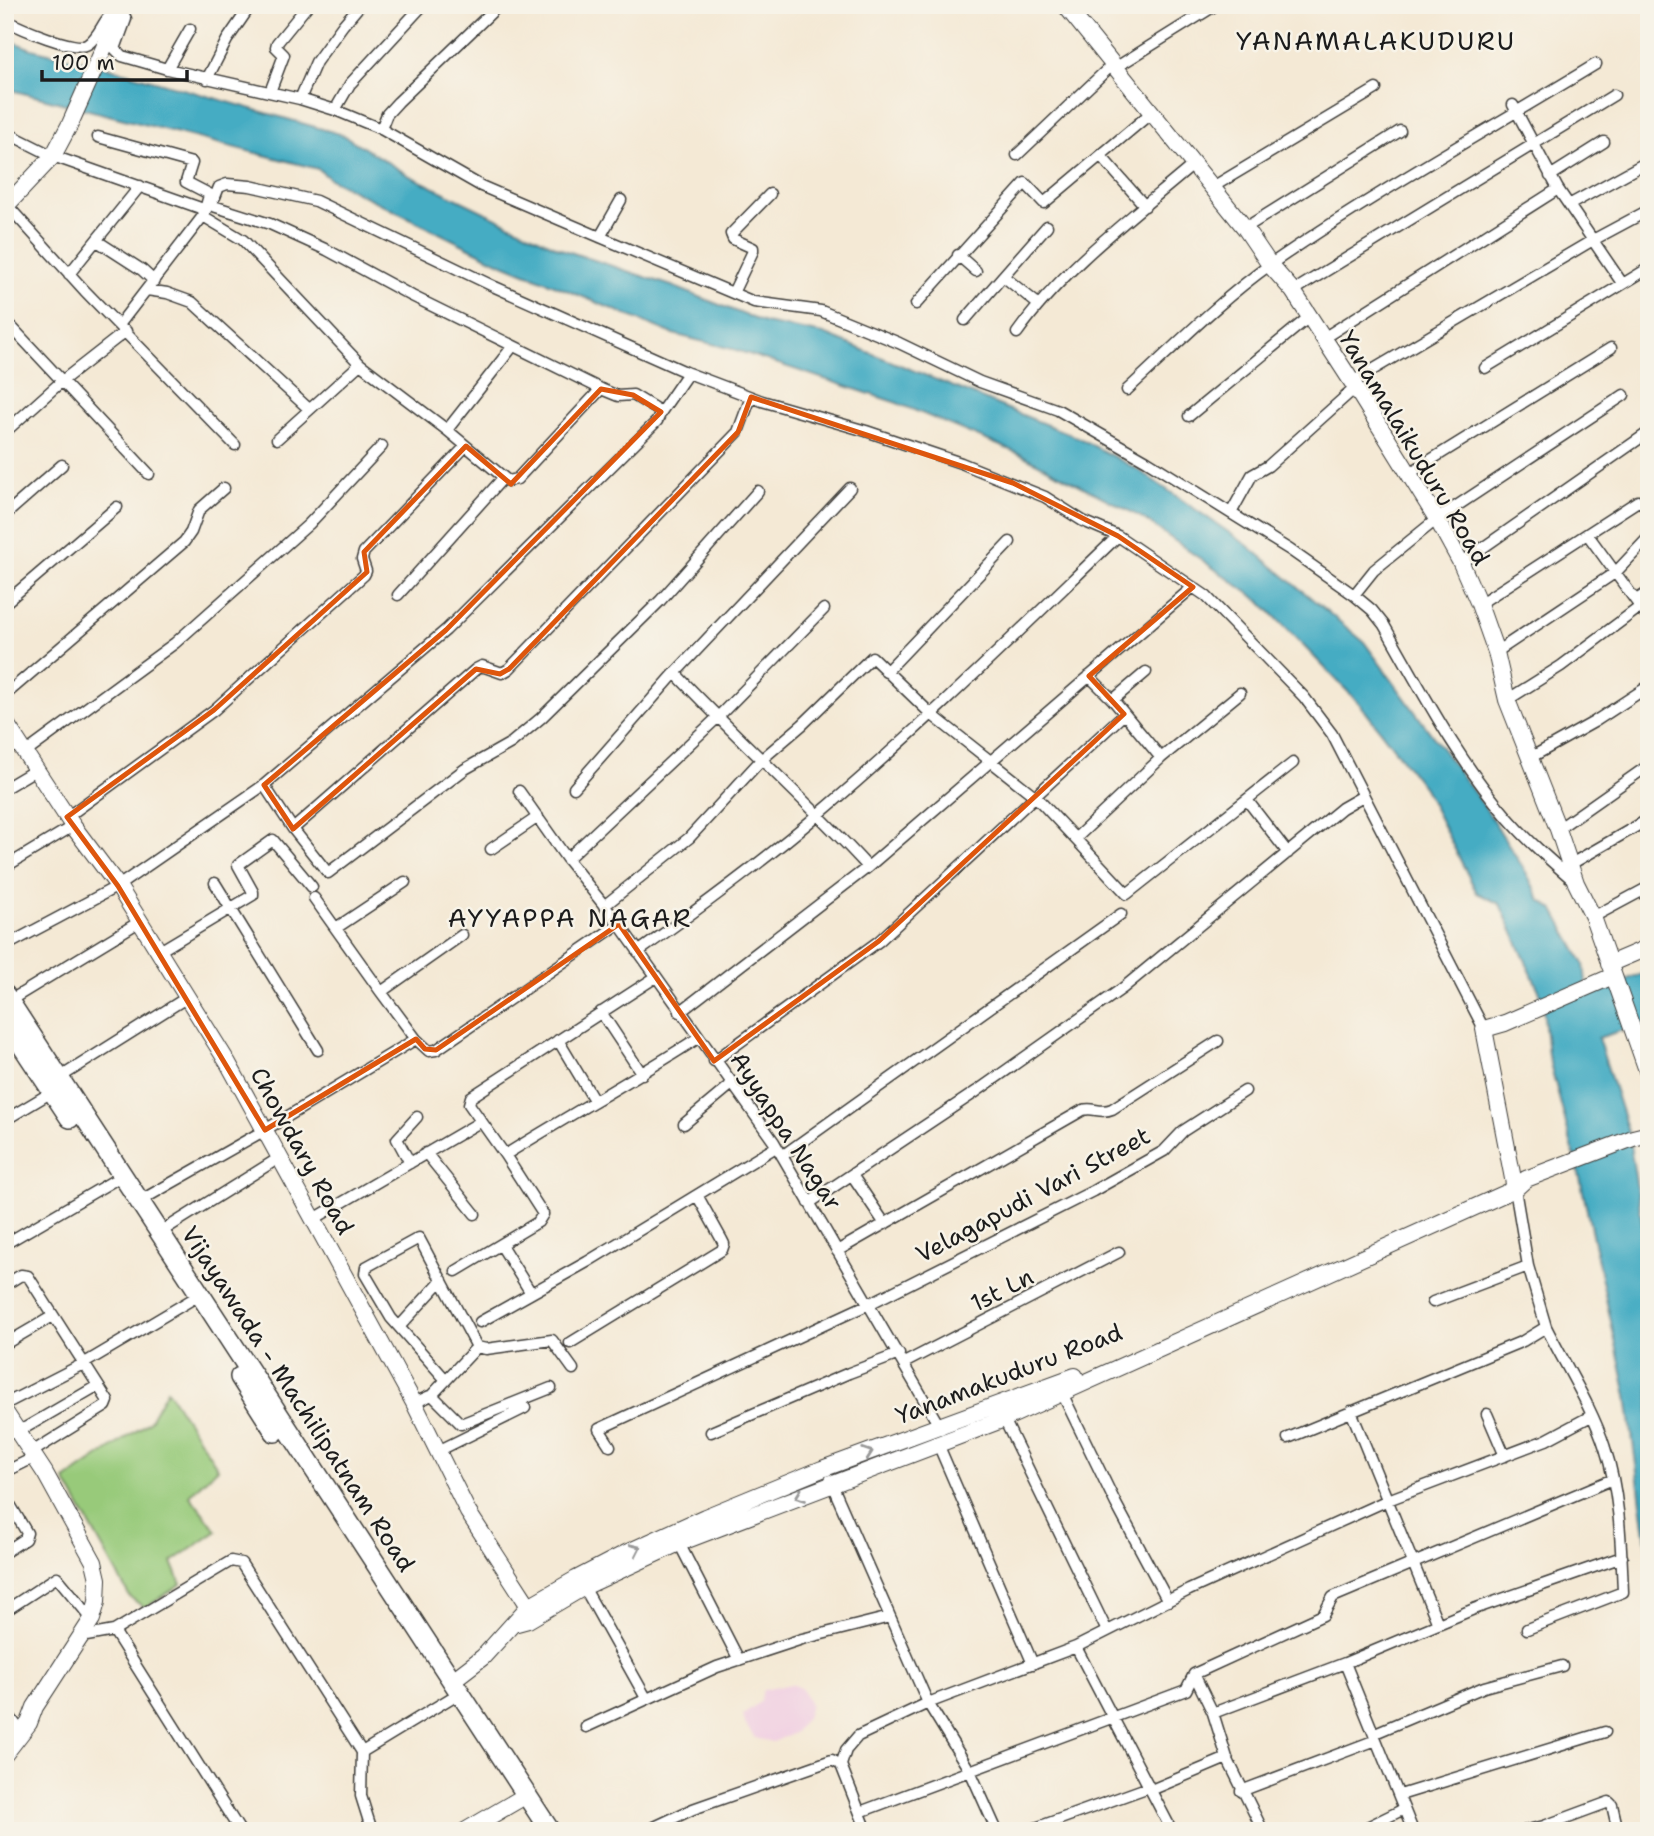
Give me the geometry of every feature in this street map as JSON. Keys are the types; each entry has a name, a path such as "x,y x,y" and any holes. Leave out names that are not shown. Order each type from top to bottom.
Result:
{"highway":[{"name":"Vijayawada - Machilipatnam Road","path":"8,1018 159,1233 262,1399 452,1689 550,1831"},
{"name":"Vijayawada - Machilipatnam Road","path":"8,1018 56,1085 113,1181 191,1300 262,1399"},
{"name":"Vijayawada - Machilipatnam Road","path":"452,1689 537,1831"}],"street":[{"path":"207,79 227,40 251,5"},
{"path":"270,92 284,55 276,47 277,43 308,5"},
{"path":"300,99 316,62 360,5"},
{"path":"335,110 350,84 423,5"},
{"path":"381,129 387,114 398,102 499,5"},
{"path":"1068,10 1086,5"},
{"path":"1017,155 1114,66 1216,5"},
{"path":"5,20 81,47 88,45 111,13 122,7"},
{"path":"122,7 53,156 6,206 235,445"},
{"path":"122,7 126,19 115,49 117,52 167,69 300,99 335,110 381,129 481,186 754,302 821,311 899,342 981,382 1058,410 1096,430 1290,550 1372,610 1384,625 1451,741 1507,818 1544,856 1576,883"},
{"name":"Yanamalaikuduru Road","path":"1068,10 1293,291 1437,519 1461,563 1496,652 1507,700 1528,759 1572,864 1576,883 1593,917 1609,976 1649,1076"},
{"path":"167,69 190,29"},
{"path":"1128,390 1218,306 1270,265 1515,109 1596,64"},
{"path":"1211,188 1376,89"},
{"path":"1293,291 1614,95"},
{"path":"1515,109 1550,176 1622,283"},
{"path":"916,304 1025,183 1044,203 1151,113"},
{"path":"1245,228 1400,131"},
{"path":"5,132 53,156 140,186 270,224 327,250 412,296 601,389 618,396 633,394 661,412"},
{"path":"98,137 192,163 187,182 360,364 447,430 508,481 517,479 601,389"},
{"path":"1550,176 1604,142"},
{"path":"1101,156 1145,206"},
{"path":"1569,205 1649,161"},
{"path":"1017,333 1077,265 1193,165"},
{"path":"5,432 122,328 208,207 219,187 227,184 250,186 316,201 508,293 688,373 751,397 961,463 1045,497 1083,521 1118,536 1206,596 1304,697 1332,734 1484,1030 1518,1183 1528,1266 1546,1327 1605,1447 1613,1479 1622,1557 1623,1592 1527,1629"},
{"path":"69,274 140,186"},
{"path":"1322,339 1558,189"},
{"path":"733,293 754,251 753,248 733,239 731,234 771,194"},
{"path":"600,237 621,200"},
{"path":"1231,513 1252,475 1268,466 1354,385 1593,240 1649,210"},
{"path":"965,320 1047,226"},
{"path":"97,241 142,270 150,286 192,302 309,409"},
{"path":"958,255 976,271"},
{"path":"1485,368 1649,268"},
{"path":"1003,276 1039,305"},
{"path":"1189,416 1309,317"},
{"path":"5,320 149,474"},
{"path":"447,430 513,346"},
{"path":"1408,474 1611,348"},
{"path":"277,439 360,364"},
{"path":"5,946 118,886 264,785 446,630 657,421 688,373"},
{"path":"1354,595 1374,570 1437,519 1624,395"},
{"path":"293,829 476,669 482,666 502,673 509,669 738,432 751,397"},
{"path":"1461,563 1649,432"},
{"path":"17,749 175,643 309,524 382,446"},
{"path":"5,867 70,822 214,710 364,575 364,552 466,446"},
{"path":"5,515 62,465"},
{"path":"398,595 503,478"},
{"path":"5,695 184,542 199,510 224,488"},
{"path":"574,788 675,673 850,488"},
{"path":"264,785 293,829 328,873 465,769 511,743 541,718 660,601 758,491"},
{"path":"1479,604 1638,501 1647,504"},
{"path":"5,603 117,507"},
{"path":"1588,535 1649,618"},
{"path":"638,953 727,888 819,814 931,714 1118,536"},
{"path":"1496,652 1616,572 1649,537"},
{"path":"886,671 1010,542"},
{"path":"680,1012 868,867 1193,587"},
{"path":"1507,700 1561,666 1638,604 1649,592"},
{"path":"567,859 717,718 824,608"},
{"path":"604,906 689,838 761,760 802,725 872,657 931,714 1036,797 1128,894 1293,763"},
{"path":"1113,700 1146,672"},
{"path":"675,673 717,718 819,814 868,867"},
{"path":"1089,676 1113,700 1161,758"},
{"path":"1528,759 1594,722 1649,686"},
{"path":"1076,838 1161,758 1240,692"},
{"path":"714,1060 879,941 1124,713"},
{"name":"Chowdary Road","path":"5,722 17,749 37,769 70,822 118,886 186,999 229,1063 414,1403 468,1512 532,1611"},
{"path":"1558,829 1649,765"},
{"path":"5,788 37,769"},
{"name":"Ayyappa Nagar","path":"519,791 567,859 619,924 779,1151 838,1251 901,1359 942,1437 1033,1664"},
{"path":"809,1203 1123,988 1342,808 1363,796"},
{"path":"1247,800 1288,852"},
{"path":"491,849 538,817"},
{"path":"1572,864 1649,819"},
{"path":"158,952 254,894 239,864 273,840 313,892 336,929 416,1039 425,1049 436,1050 619,924"},
{"path":"215,883 318,1050"},
{"path":"336,929 405,883"},
{"path":"1593,917 1649,887"},
{"path":"480,1322 697,1195 779,1151 1121,914"},
{"path":"8,1018 139,922"},
{"path":"381,992 462,935"},
{"path":"1484,1030 1609,976 1649,947"},
{"path":"456,1271 538,1222 543,1214 480,1122 469,1104 471,1097 656,977"},
{"path":"5,1120 186,999"},
{"path":"601,1013 642,1074"},
{"path":"505,1155 698,1038"},
{"path":"138,1202 265,1130 416,1039"},
{"path":"558,1040 594,1100"},
{"path":"838,1251 1083,1110 1101,1112 1112,1109 1218,1041"},
{"path":"684,1124 732,1084"},
{"name":"Velagapudi Vari Street","path":"610,1446 599,1429 869,1304 1093,1191 1164,1151 1182,1131 1245,1091"},
{"path":"410,1163 397,1139 417,1117"},
{"path":"314,1219 480,1122"},
{"path":"1518,1183 1641,1136"},
{"path":"426,1153 475,1213"},
{"path":"159,1233 279,1158"},
{"path":"852,1175 885,1224"},
{"path":"5,1244 113,1181"},
{"name":"Yanamakuduru Road","path":"452,1689 517,1623 528,1620 532,1611 576,1578 626,1553 822,1469 1004,1419 1518,1183"},
{"name":"Yanamakuduru Road","path":"532,1611 679,1543 832,1484 942,1437 1518,1183"},
{"path":"570,1343 722,1250 722,1240 697,1195"},
{"path":"446,1380 395,1322 365,1274 366,1267 370,1264 419,1238 477,1346 486,1349 552,1340 573,1369"},
{"path":"501,1245 531,1293"},
{"name":"1st Ln","path":"711,1432 849,1373 901,1359 1119,1252"},
{"path":"1433,1302 1528,1266"},
{"path":"5,1284 21,1275 28,1276 108,1401 107,1405 5,1472"},
{"path":"372,1328 395,1322 442,1280"},
{"path":"5,1404 83,1364 191,1300"},
{"path":"5,1344 53,1315"},
{"path":"1287,1437 1523,1341 1546,1327"},
{"path":"414,1403 432,1395 477,1346"},
{"path":"11,1427 97,1386"},
{"path":"432,1395 461,1424 551,1388"},
{"path":"1062,1393 1116,1504 1168,1601"},
{"path":"436,1452 526,1408"},
{"path":"1351,1411 1438,1624"},
{"path":"5,1412 11,1427 45,1473 94,1562 99,1579 92,1619 35,1707 11,1731 5,1710"},
{"path":"1487,1413 1505,1456"},
{"path":"841,1765 846,1750 858,1735 928,1703 1076,1647 1168,1601 1388,1500 1546,1440 1591,1416"},
{"path":"1004,1419 1107,1631"},
{"path":"822,1469 832,1484 928,1703 971,1773 997,1831"},
{"path":"860,1812 971,1773 1186,1690 1194,1674 1323,1615 1333,1597 1613,1479"},
{"path":"5,1496 27,1533 25,1539 5,1552"},
{"path":"679,1543 739,1660"},
{"path":"1213,1713 1345,1663 1474,1609 1622,1557"},
{"path":"81,1637 114,1631 231,1561 237,1560 243,1565 362,1752 361,1796 372,1831"},
{"path":"5,1611 57,1577 92,1619"},
{"path":"584,1587 646,1698"},
{"path":"586,1727 691,1678 739,1660 802,1639 890,1617"},
{"path":"114,1631 240,1831"},
{"path":"1076,1647 1172,1831"},
{"path":"1345,1663 1413,1831"},
{"path":"1241,1791 1376,1737 1484,1687 1562,1666"},
{"path":"1194,1674 1213,1713 1241,1791 1263,1831"},
{"path":"362,1752 452,1689"},
{"path":"5,1754 29,1723 35,1707"},
{"path":"1400,1796 1605,1732"},
{"path":"1027,1831 1227,1758"},
{"path":"646,1831 693,1809 829,1760 835,1760 841,1765 867,1831"},
{"path":"464,1831 518,1800"},
{"path":"1524,1831 1609,1802 1618,1831"},
{"path":"1359,1831 1404,1809"}],"highlighted area":[{"path":"601,389 633,395 661,412 446,630 264,785 293,829 476,669 500,674 509,669 738,432 751,397 1013,483 1118,536 1193,587 1089,676 1124,714 879,941 714,1061 619,924 436,1050 425,1049 416,1039 265,1130 118,886 67,817 214,710 367,572 364,552 466,446 511,484"}],"shaded area":[{"path":"791,1684 802,1689 810,1705 806,1718 794,1733 773,1742 755,1738 745,1724 743,1714 760,1702 763,1690"}],"green space":[{"path":"167,1390 218,1468 189,1495 217,1531 172,1562 181,1584 145,1608 130,1597 65,1480 149,1422"}],"water":[{"path":"5,39 32,49 110,68 343,135 410,176 561,249 672,286 765,323 824,334 1079,438 1137,469 1247,545 1364,642 1486,809 1540,900 1554,910 1584,964 1587,992 1649,972 1649,1022 1598,1038 1628,1131 1649,1267 1649,1564 1627,1396 1580,1178 1548,1055 1542,997 1500,904 1477,893 1424,788 1359,703 1260,601 1141,517 1020,454 897,403 736,350 673,334 496,261 330,179 318,169 5,87"}],"district":[{"name":"YANAMALAKUDURU","path":"1376,41"},
{"name":"AYYAPPA NAGAR","path":"570,918"}]}
